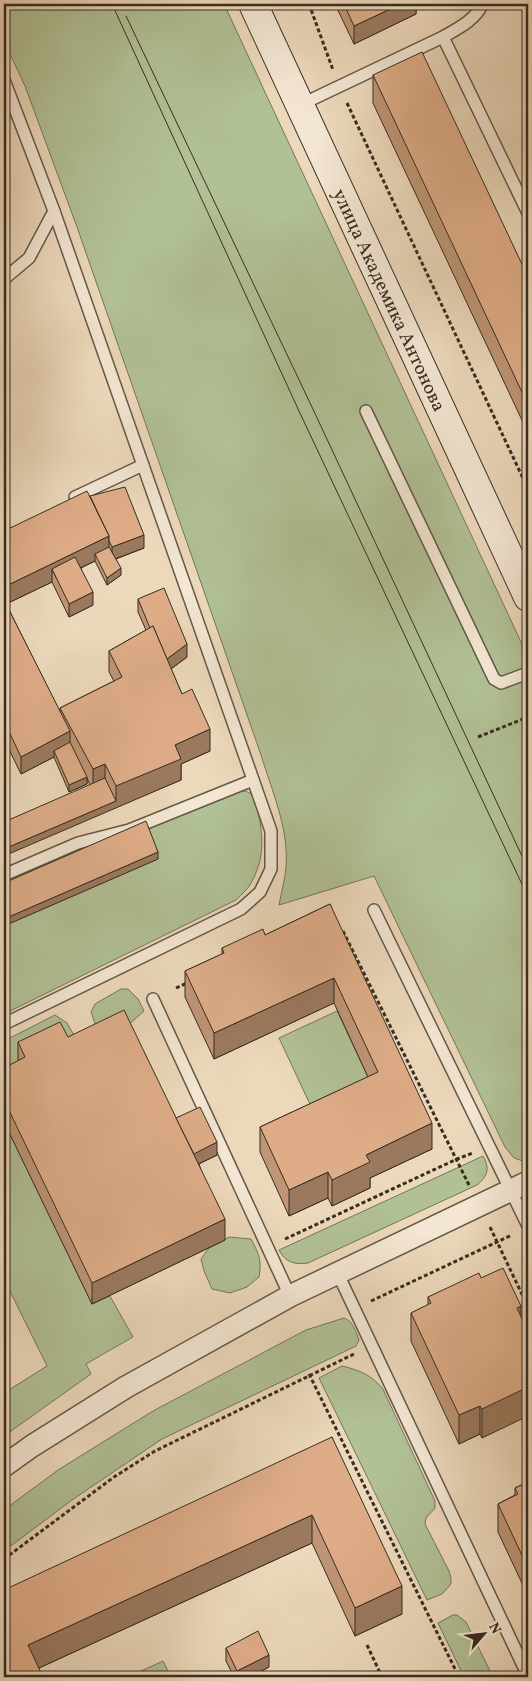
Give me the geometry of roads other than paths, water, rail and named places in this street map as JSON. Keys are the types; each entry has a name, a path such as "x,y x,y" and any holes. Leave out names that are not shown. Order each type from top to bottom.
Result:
{"main road":[{"name":"улица Академика Антонова","path":"253,4 528,597"}],"street":[{"path":"4,1466 126,1386 290,1296 520,1186"}],"lane":[{"path":"299,105 463,26 481,8 482,4"},
{"path":"443,37 528,213"},
{"path":"4,80 54,211 271,832 271,869 260,892 241,909 4,1024"},
{"path":"4,279 29,258 54,211"},
{"path":"366,411 494,679 501,683 528,673"},
{"path":"63,503 143,465"},
{"path":"4,875 78,843 129,830 253,780"},
{"path":"374,910 490,1147 520,1186 528,1226"},
{"path":"152,999 290,1296"},
{"path":"338,1274 528,1676"}],"tram line":[{"path":"112,4 299,411 528,897"},
{"path":"126,16 311,405 528,869"}]}
